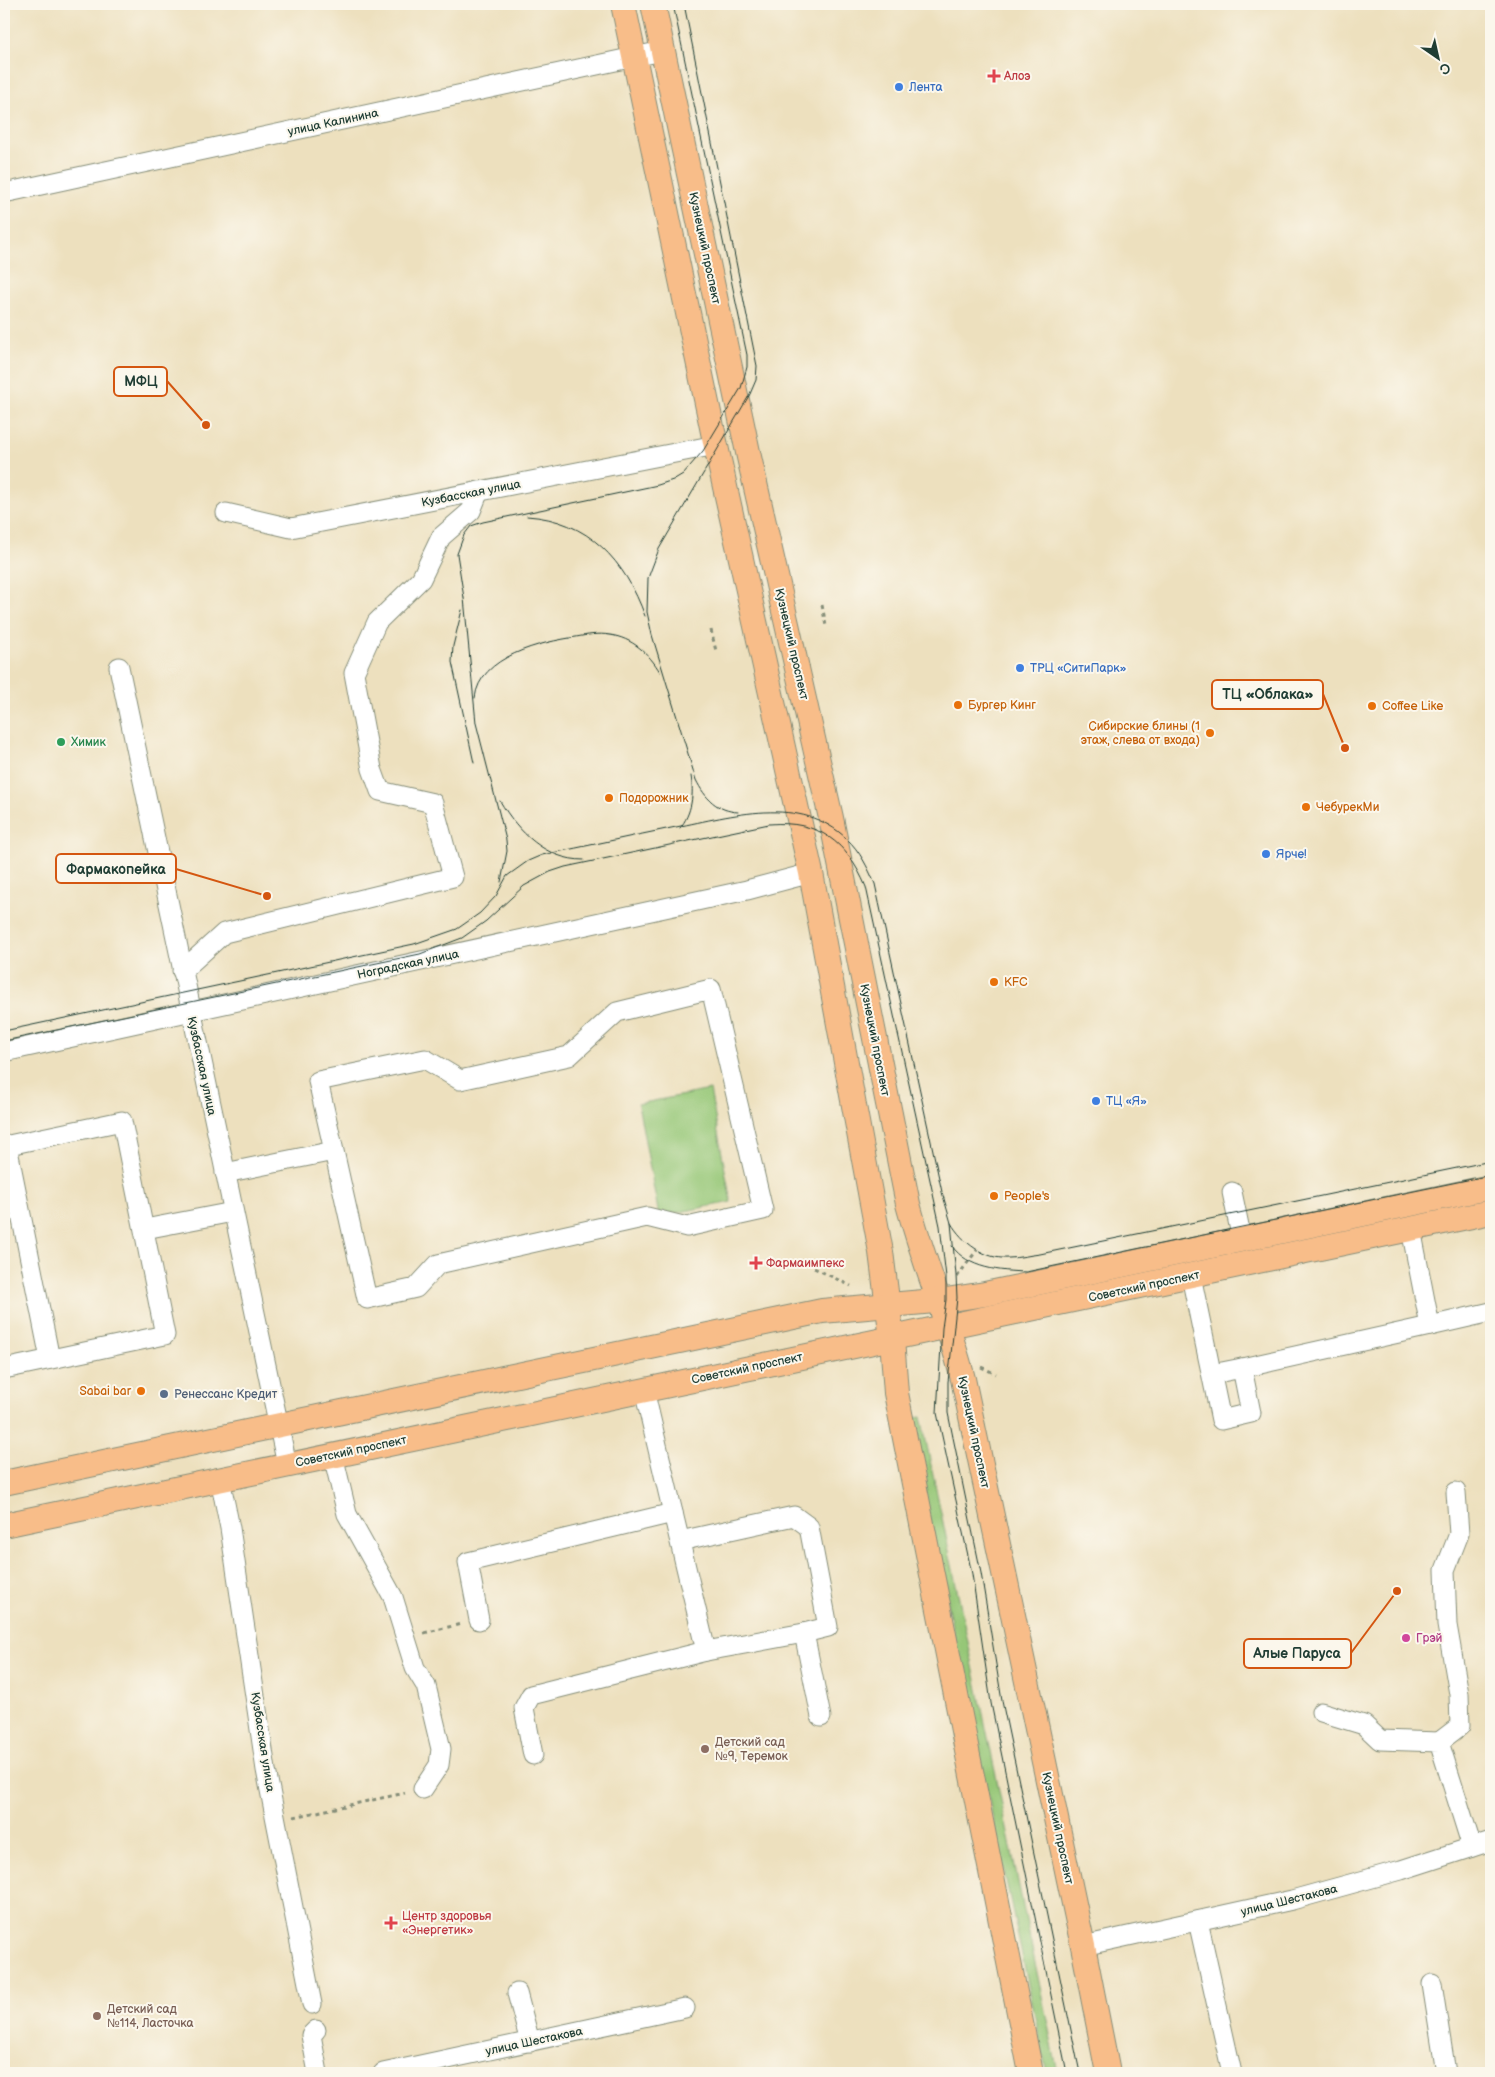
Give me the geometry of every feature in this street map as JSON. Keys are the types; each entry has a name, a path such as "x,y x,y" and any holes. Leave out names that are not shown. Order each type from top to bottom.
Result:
{"main road":[{"path":"622,4 716,445 811,873 880,1242 892,1339 896,1393 1031,2073"},
{"name":"Кузнецкий проспект","path":"653,4 749,457 831,818 908,1204 919,1244 948,1327 962,1379 993,1517 1108,2073"},
{"name":"Советский проспект","path":"4,1483 822,1311 938,1301 994,1292 1491,1187"},
{"name":"Советский проспект","path":"4,1525 1491,1212"}],"street":[{"name":"улица Калинина","path":"4,193 662,51"},
{"name":"Кузбасская улица","path":"226,513 291,528 716,445"},
{"path":"182,971 224,933 453,877 434,803 380,791 372,769 354,673 377,622 421,579 441,538 471,511 479,491"},
{"name":"Кузбасская улица","path":"119,667 287,1465"},
{"name":"Ноградская улица","path":"4,1052 728,894 811,873"},
{"path":"711,989 764,1210 688,1227 647,1217 438,1264 416,1288 367,1299 334,1151 318,1081 425,1059 460,1080 569,1056 617,1012 711,989"},
{"path":"4,1369 165,1335 122,1121 5,1146 50,1359"},
{"path":"225,1173 334,1151"},
{"path":"1232,1192 1242,1240"},
{"path":"145,1229 233,1212"},
{"path":"1411,1229 1430,1326"},
{"path":"1191,1276 1222,1420 1251,1413 1242,1368"},
{"path":"1212,1374 1491,1312"},
{"path":"644,1390 706,1651"},
{"path":"333,1455 347,1514 393,1597 414,1668 426,1686 441,1749 439,1765 423,1789"},
{"name":"Кузбасская улица","path":"220,1479 230,1528 266,1770 312,2004"},
{"path":"1321,1712 1364,1725 1380,1740 1439,1742 1460,1726 1459,1694 1447,1625 1446,1570 1460,1534 1456,1492"},
{"path":"479,1620 468,1562 673,1513"},
{"path":"533,1755 524,1708 531,1695 706,1651 828,1627 809,1527 794,1516 680,1541"},
{"path":"804,1633 821,1717"},
{"path":"1439,1742 1472,1847"},
{"name":"улица Шестакова","path":"1083,1946 1292,1900 1400,1870 1491,1841"},
{"path":"1198,1921 1232,2073"},
{"path":"1432,1984 1446,2073"},
{"path":"517,1993 530,2042"},
{"name":"улица Шестакова","path":"383,2073 412,2070 685,2008"},
{"path":"316,2030 310,2035 318,2073"}],"path":[{"path":"822,604 826,626"},
{"path":"711,630 716,651"},
{"path":"405,1637 479,1620"},
{"path":"277,1821 423,1789"}],"green space":[{"path":"710,1090 731,1202 659,1216 638,1104"},
{"path":"921,1417 1058,2073 1047,2073 908,1419"}],"tram line":[{"path":"501,882 507,851 506,840 476,723 464,598 457,554 464,535 471,526 483,522 658,485 673,480 683,474 703,451 741,388 747,367 747,355 673,4"},
{"path":"684,4 757,366 756,380 750,394 659,549 648,578 647,612 652,635 696,780 712,802 724,809 738,812"},
{"path":"527,516 549,519 569,526 586,535 602,547 627,578 645,616"},
{"path":"462,610 453,646 452,662 474,763"},
{"path":"475,698 479,684 488,671 514,654 530,647 562,639 597,634 606,634 626,639 633,643 651,659 660,672"},
{"path":"680,828 690,810 691,776"},
{"path":"500,801 524,833 545,850 570,859 584,860"},
{"path":"4,1031 414,944 457,929 480,913 496,896 507,876 528,861 542,855 719,818 765,812 809,817 829,825 847,839 860,854 875,884 942,1192 951,1223 957,1298 948,1382 948,1413 981,1573 1002,1701 1080,2073"},
{"path":"4,1041 420,954 462,938 486,921 524,886 550,872 565,867 769,824 787,824 817,830 840,846 850,858 866,887 940,1226 946,1277 946,1300 942,1328 937,1413 972,1574 991,1703 1067,2073"},
{"path":"951,1223 961,1237 983,1253 1000,1258 1017,1258 1491,1161"},
{"path":"952,1246 959,1254 976,1264 1006,1271 1026,1272 1491,1175"}],"place":[{"name":"Алоэ","path":"994,76"},
{"name":"Лента","path":"899,87"},
{"name":"МФЦ","path":"206,425"},
{"name":"ТРЦ «СитиПарк»","path":"1020,668"},
{"name":"Бургер Кинг","path":"958,705"},
{"name":"Coffee Like","path":"1372,706"},
{"name":"Сибирские блины (1 этаж, слева от входа)","path":"1210,733"},
{"name":"Химик","path":"61,742"},
{"name":"ТЦ «Облака»","path":"1345,748"},
{"name":"Подорожник","path":"609,798"},
{"name":"ЧебурекМи","path":"1306,807"},
{"name":"Ярче!","path":"1266,854"},
{"name":"Фармакопейка","path":"267,896"},
{"name":"KFC","path":"994,982"},
{"name":"ТЦ «Я»","path":"1096,1101"},
{"name":"People's","path":"994,1196"},
{"name":"Фармаимпекс","path":"756,1263"},
{"name":"Sabai bar","path":"141,1391"},
{"name":"Ренессанс Кредит","path":"164,1394"},
{"name":"Алые Паруса","path":"1397,1591"},
{"name":"Грэй","path":"1406,1638"},
{"name":"Детский сад №9, Теремок","path":"705,1749"},
{"name":"Центр здоровья «Энергетик»","path":"391,1923"},
{"name":"Детский сад №114, Ласточка","path":"97,2016"}]}
